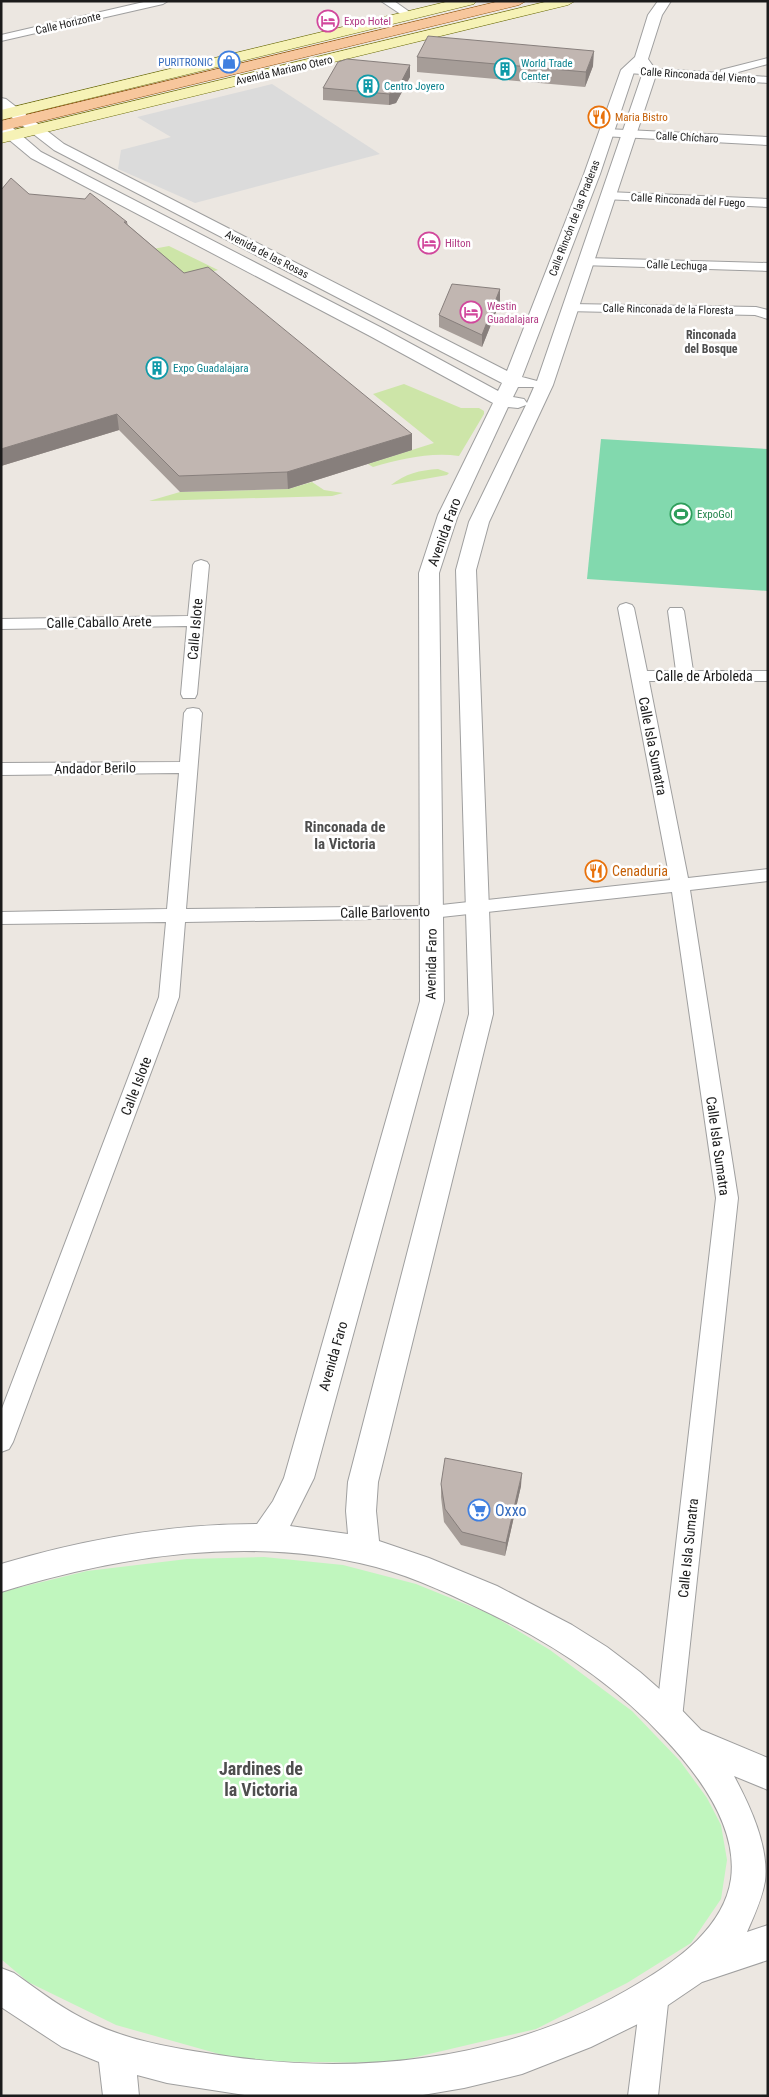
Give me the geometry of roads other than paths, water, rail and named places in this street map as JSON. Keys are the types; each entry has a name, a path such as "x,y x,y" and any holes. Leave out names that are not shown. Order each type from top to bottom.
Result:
{"main road":[{"name":"Avenida Mariano Otero","path":"10,123 408,15 469,1"},
{"name":"Avenida Mariano Otero","path":"10,123 519,1"},
{"name":"Avenida Mariano Otero","path":"10,123 536,10 568,1"},
{"path":"355,30 493,8"},
{"path":"329,47 536,10"}],"street":[{"name":"Calle Horizonte","path":"1,38 163,1"},
{"path":"386,1 408,15"},
{"name":"Calle Rincón de las Praderas","path":"544,385 628,134 645,66 653,8 666,1"},
{"path":"706,77 768,61"},
{"name":"Calle Rincón de las Praderas","path":"508,391 592,174 628,70 645,66"},
{"name":"Calle Rinconada del Viento","path":"645,66 706,77 768,80"},
{"name":"Avenida de las Rosas","path":"10,123 36,155 376,332 536,405"},
{"name":"Avenida de las Rosas","path":"10,123 447,346 508,391 544,385"},
{"name":"Calle Chícharo","path":"606,133 768,141"},
{"name":"Calle Rinconada del Fuego","path":"608,196 768,203"},
{"name":"Calle Lechuga","path":"586,262 768,267"},
{"name":"Calle Rinconada de la Floresta","path":"570,308 756,311 767,314"},
{"path":"376,332 406,335 447,346"},
{"path":"365,1550 361,1511 363,1482 482,1014 466,570 479,522 544,385"},
{"name":"Avenida Faro","path":"265,1538 284,1510 299,1478 432,1001 429,573 448,515 508,391"},
{"name":"Calle Islote","path":"189,694 201,565"},
{"name":"Calle Isla Sumatra","path":"626,608 680,884 727,1198 680,1730"},
{"path":"676,611 685,676"},
{"name":"Calle Caballo Arete","path":"1,624 196,621"},
{"name":"Calle de Arboleda","path":"640,676 768,676"},
{"name":"Calle Islote","path":"1,1442 169,997 193,713"},
{"name":"Andador Berilo","path":"1,769 188,767"},
{"name":"Calle Barlovento","path":"1,918 432,912 768,875"},
{"path":"1,1578 79,1556 161,1543 216,1538 265,1538 320,1543 365,1550 470,1588 506,1604 547,1626 610,1669 680,1730 721,1785 734,1810 742,1835 749,1878 742,1900 723,1940 692,1968 655,1994 570,2040 523,2058 474,2072 424,2081 364,2088 275,2091 194,2072 116,2050 76,2034 1,1986"},
{"path":"680,1730 768,1774"},
{"path":"692,1968 768,1942"},
{"path":"643,2096 655,1994"},
{"path":"116,2050 121,2096"}],"place":[{"name":"Expo Hotel","path":"328,21"},
{"name":"PURITRONIC","path":"229,62"},
{"name":"World Trade Center","path":"505,69"},
{"name":"Centro Joyero","path":"368,86"},
{"name":"Maria Bistro","path":"599,117"},
{"name":"Hilton","path":"429,243"},
{"name":"Westin Guadalajara","path":"471,312"},
{"name":"Expo Guadalajara","path":"157,368"},
{"name":"ExpoGol","path":"681,514"},
{"name":"Cenaduria","path":"596,871"},
{"name":"Oxxo","path":"479,1510"}],"district":[{"name":"Rinconada del Bosque","path":"711,342"},
{"name":"Rinconada de la Victoria","path":"345,836"},
{"name":"Jardines de la Victoria","path":"261,1779"}]}
